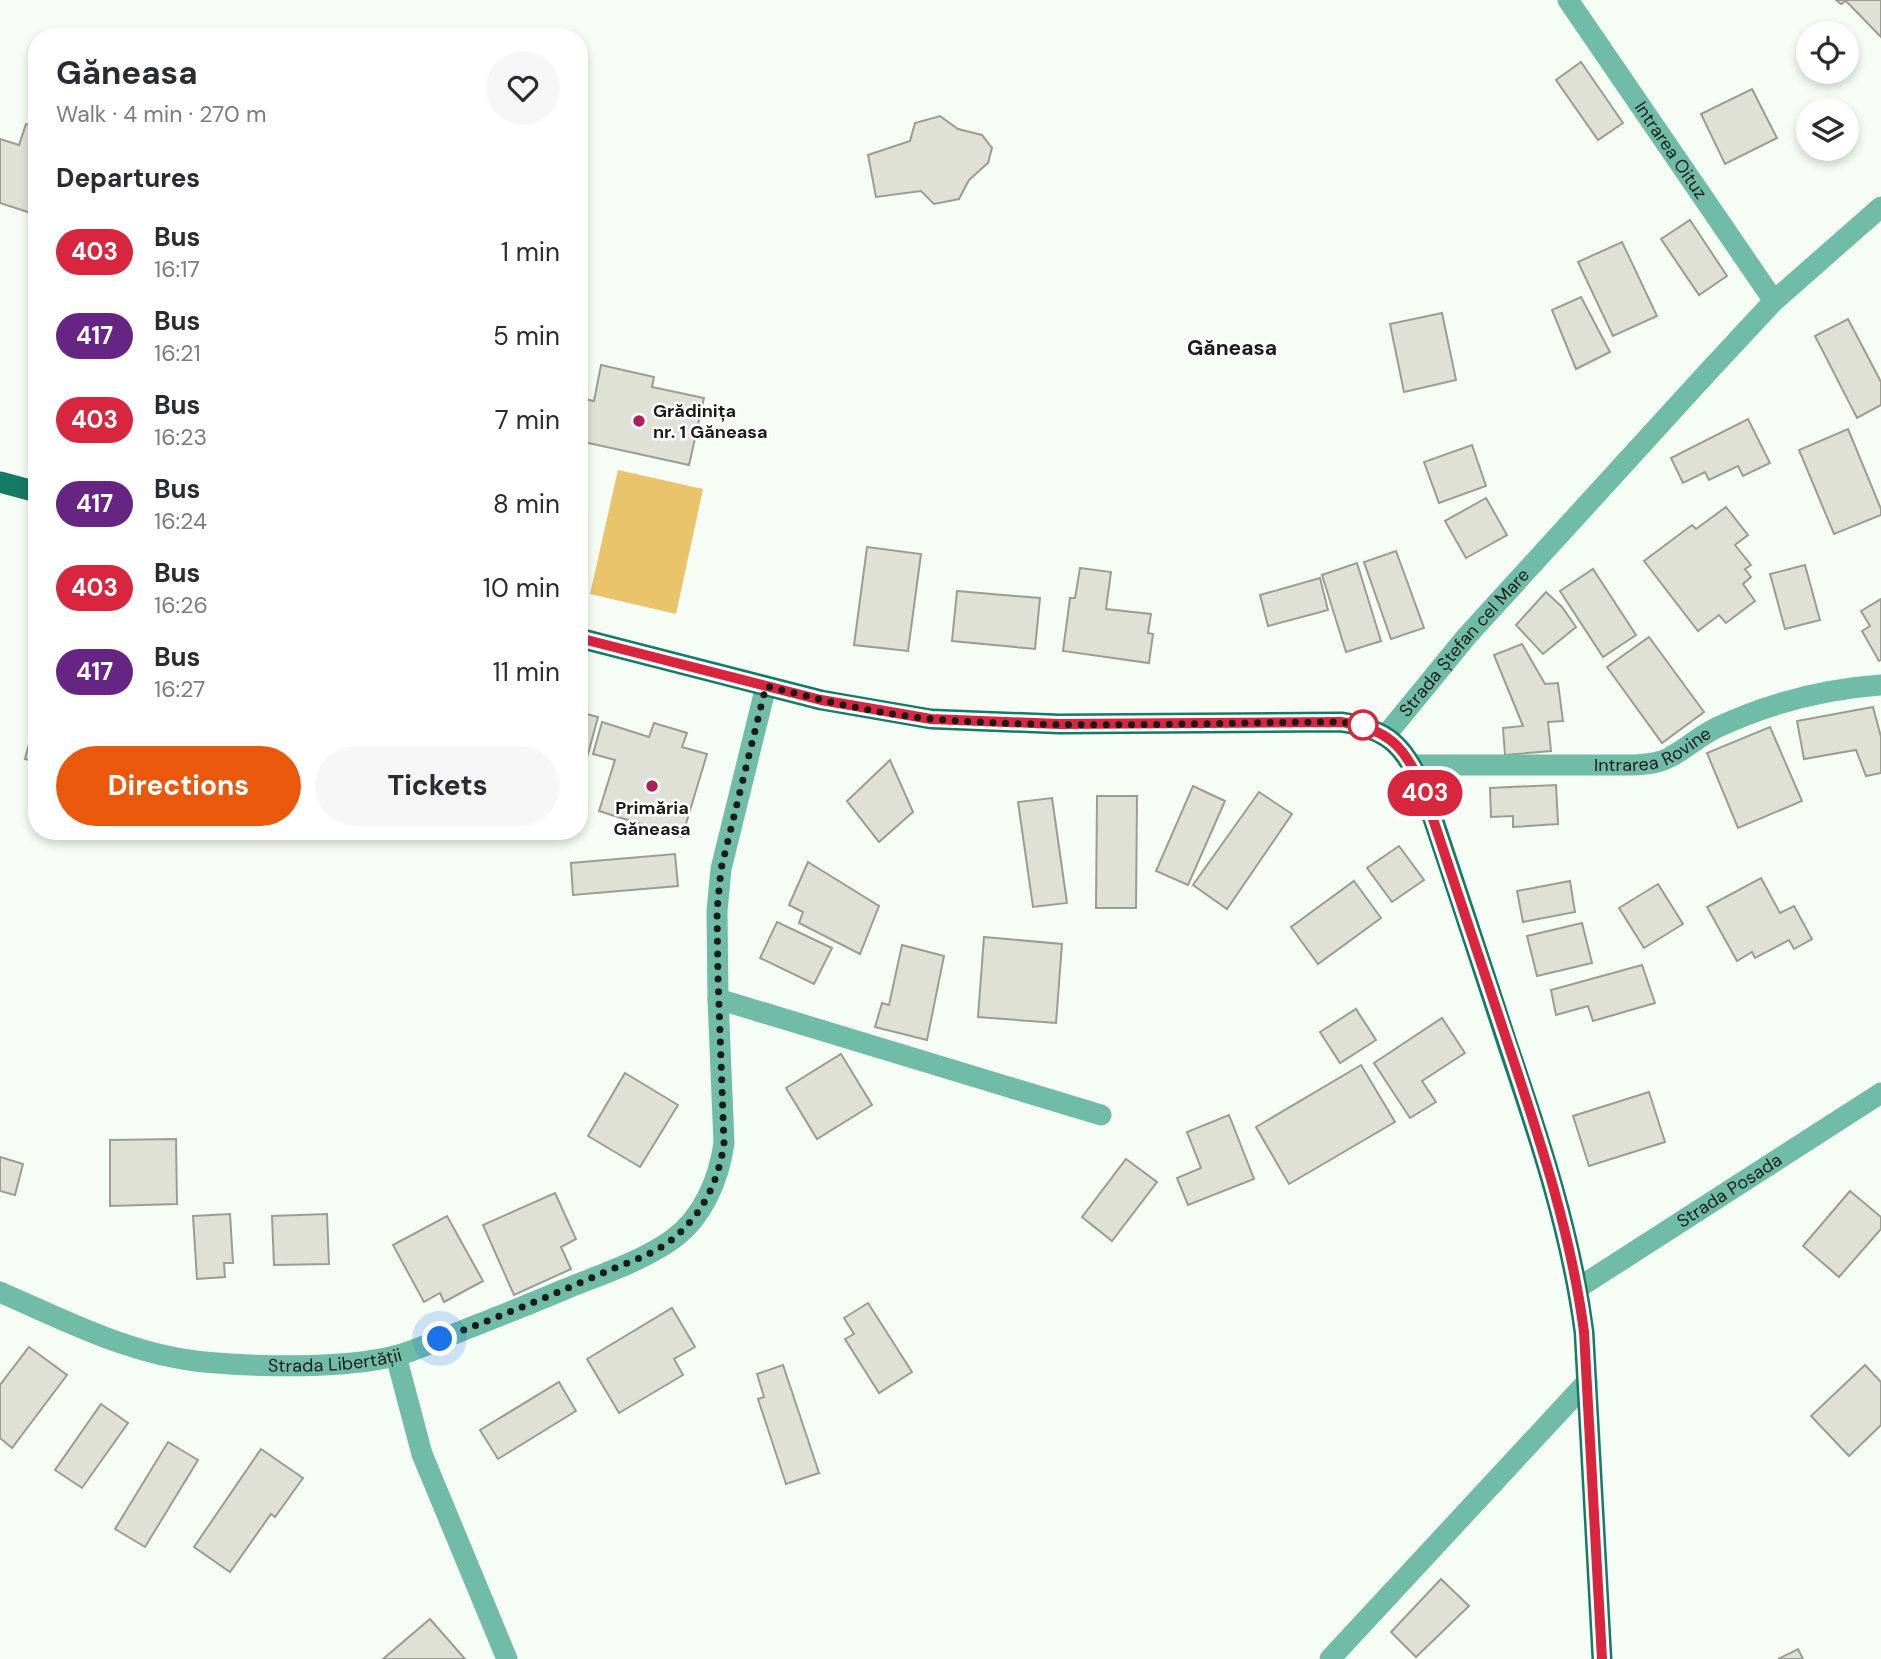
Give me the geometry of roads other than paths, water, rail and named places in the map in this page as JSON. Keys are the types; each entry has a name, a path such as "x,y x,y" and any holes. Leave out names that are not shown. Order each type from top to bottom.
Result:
{"main road":[{"path":"0,482 28,490"},
{"path":"588,640 856,707 931,719 1059,724 1341,722 1364,725 1386,735 1401,748 1413,765 1423,789 1548,1165 1578,1288 1587,1382 1602,1659"}],"street":[{"name":"Intrarea Oituz","path":"1568,0 1774,301"},
{"name":"Strada Ștefan cel Mare","path":"1386,735 1467,636 1774,301 1881,207"},
{"name":"Intrarea Rovine","path":"1413,765 1656,763 1671,757 1714,729 1757,709 1851,687 1881,685"},
{"name":"Strada Libertății","path":"0,1292 100,1337 151,1353 190,1359 276,1365 341,1363 396,1356 508,1314 647,1254 674,1238 695,1217 711,1191 722,1159 724,1143 717,911 721,869 766,686"},
{"path":"718,999 1101,1115"},
{"name":"Strada Posada","path":"1578,1288 1881,1093"},
{"path":"396,1356 422,1454 507,1659"},
{"path":"1330,1659 1587,1382"}],"place":[{"name":"Grădinița nr. 1 Găneasa","path":"639,421"},
{"name":"Primăria Găneasa","path":"652,786"}],"district":[{"name":"Găneasa","path":"1232,348"}]}
